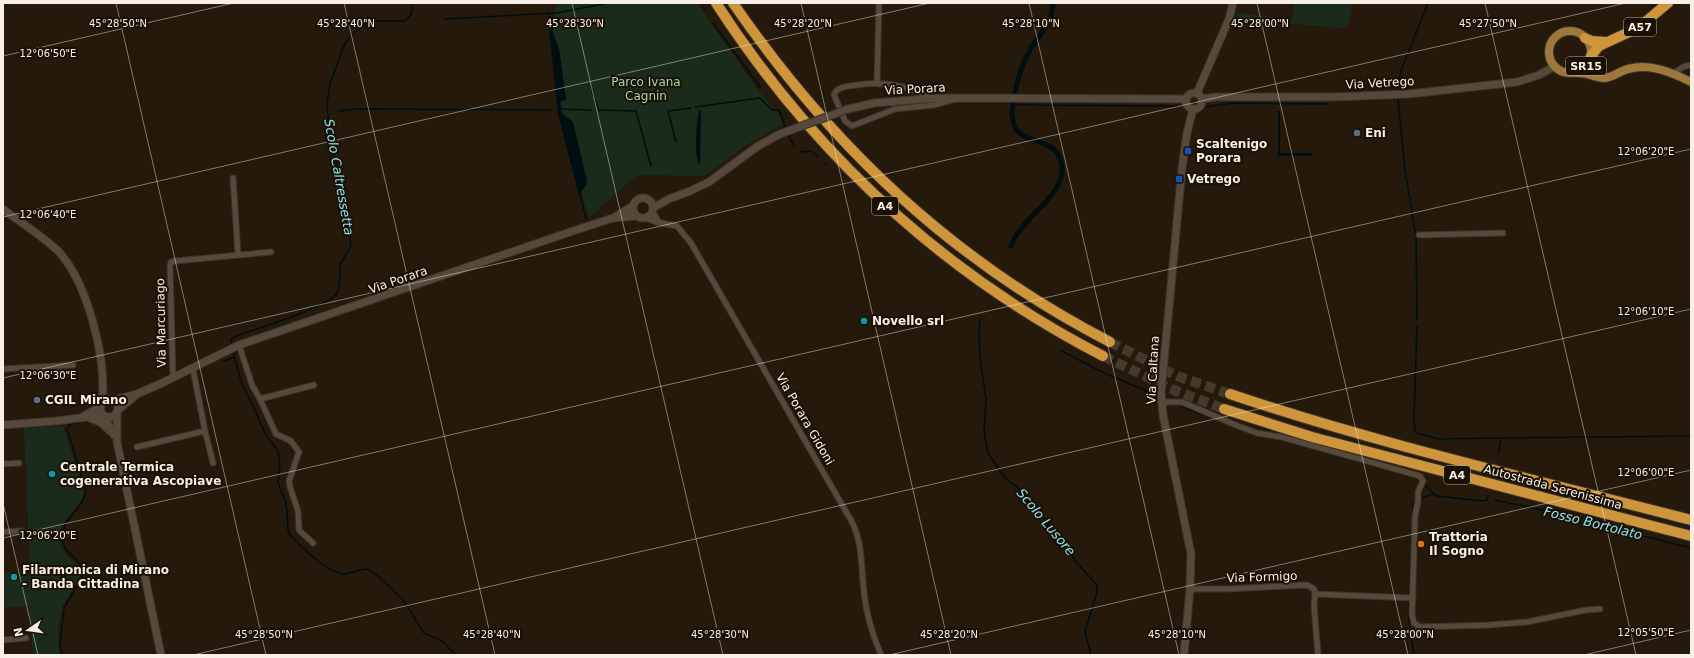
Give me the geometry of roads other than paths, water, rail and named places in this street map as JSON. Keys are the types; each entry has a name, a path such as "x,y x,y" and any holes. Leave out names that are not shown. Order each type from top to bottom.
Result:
{"highway":[{"name":"A4","path":"716,3 757,63 792,108 836,157 886,206 939,252 990,289 1068,338 1103,356"},
{"name":"A4","path":"733,3 772,57 827,124 870,169 912,208 949,239 998,276 1046,307 1110,342"},
{"name":"A57","path":"1590,57 1596,48 1638,28 1668,3"},
{"path":"1586,38 1592,41 1606,42"},
{"name":"Autostrada Serenissima","path":"1230,394 1285,412 1372,437 1691,520"},
{"name":"Autostrada Serenissima","path":"1224,409 1312,437 1691,536"}],"main road":[{"path":"1200,96 1189,94 1186,99 1187,105 1192,109 1199,108 1201,105 1200,96 1230,19 1233,3"},
{"name":"SR15","path":"1572,32 1586,38 1591,48 1590,57 1585,67 1571,73 1559,70 1555,66 1550,52 1555,39 1563,33 1572,32"},
{"path":"1590,57 1592,69 1597,76"},
{"name":"Via Vetrego","path":"1200,96 1334,97 1409,94 1517,82 1539,75 1555,66"},
{"name":"SR15","path":"1597,76 1606,78 1625,70 1643,67 1659,68 1691,82"},
{"path":"1571,73 1583,72 1597,76"},
{"name":"Via Porara","path":"112,400 137,394 193,369 237,346 613,218 633,206 635,201 641,198 650,201 669,199 690,192 709,182 758,146 780,134 848,109 874,103 931,98 1009,97 1186,99"},
{"name":"Via Caltana","path":"1184,655 1191,564 1188,536 1161,402 1182,168 1192,109"},
{"name":"Via Porara","path":"613,218 637,216 646,218 653,210 669,199"},
{"path":"650,201 653,210"},
{"path":"633,206 637,216"},
{"path":"3,209 54,248 71,268 83,292 89,309 104,378 112,400"},
{"path":"104,378 100,410 117,442"},
{"name":"Via Porara","path":"117,412 137,394"},
{"path":"82,417 107,399 117,403 117,442 161,655"},
{"path":"3,425 56,421 104,415 112,417 117,412"},
{"path":"82,417 100,422 111,432 117,442"}],"street":[{"path":"877,82 879,3"},
{"path":"1675,74 1677,70 1691,65"},
{"path":"931,98 912,89 877,82 843,87 836,91 835,98 848,125 856,124 895,109 934,105 966,98"},
{"path":"233,178 238,254"},
{"path":"653,210 660,222"},
{"name":"Via Porara Gidoni","path":"646,218 677,226 691,244 852,522 860,545 864,594 881,655"},
{"path":"1419,235 1503,233"},
{"name":"Via Marcuriago","path":"173,378 171,264 174,261 271,252"},
{"path":"237,346 252,385 276,434 291,441 299,452 291,473 290,486 298,511 299,530 313,543"},
{"path":"3,369 73,365"},
{"path":"193,369 213,464"},
{"path":"260,399 314,385"},
{"path":"1161,402 1182,402 1257,433 1281,437 1418,474 1423,479 1419,487 1415,517 1410,597 1413,620 1416,625 1424,627 1528,622 1549,619 1586,610 1600,609"},
{"path":"137,448 205,431"},
{"path":"3,464 19,463"},
{"path":"3,532 22,531"},
{"name":"Via Formigo","path":"1190,589 1227,589 1307,585 1314,589 1315,594"},
{"path":"1318,655 1314,605 1315,594 1410,597"},
{"path":"3,640 26,638"}],"waterway":[{"name":"Scolo Caltressetta","path":"232,346 231,340 234,337 290,318 320,305 331,299 337,293 341,263 351,244 329,126 327,104 330,84 345,43 359,28 375,21 405,21 411,15 413,3"},
{"path":"444,19 557,13 609,3"},
{"path":"701,3 705,10"},
{"name":"Scolo Lusore","path":"1011,246 1016,236 1024,226 1050,198 1057,188 1061,178 1062,167 1058,155 1052,148 1024,136 1017,130 1013,119 1013,103 1017,82 1027,54 1051,16 1053,3"},
{"path":"1398,88 1401,71 1428,3"},
{"path":"549,13 549,20"},
{"path":"713,23 760,87"},
{"path":"591,87 594,97"},
{"path":"695,107 760,98 772,110 778,110 780,112 786,129"},
{"path":"595,100 599,110"},
{"path":"1398,100 1405,170 1416,237 1417,320"},
{"path":"1206,107 1233,103 1328,104"},
{"path":"1013,105 1178,106"},
{"path":"676,142 668,111 691,108"},
{"path":"339,111 356,109 552,110"},
{"path":"557,109 591,110"},
{"path":"598,110 636,111 651,166"},
{"path":"788,134 794,146"},
{"path":"801,152 811,151 818,156"},
{"path":"580,194 586,218"},
{"name":"Scolo Lusore","path":"980,319 980,356 986,400 984,431 988,453 1004,477 1024,493 1078,564 1097,585 1097,592 1085,632 1091,655"},
{"path":"1417,326 1414,417 1415,431 1417,433 1438,439 1501,438 1498,454"},
{"path":"1060,350 1104,373 1151,393"},
{"name":"Scolo Caltressetta","path":"233,352 242,384 266,435 278,451 280,464 278,483 285,500 288,530 290,535 300,546 330,569 343,574 367,569 376,574 404,601 424,633 442,641 456,655"},
{"path":"224,361 234,357"},
{"path":"1181,406 1214,419"},
{"path":"62,655 60,643 64,608 84,573 81,565 67,551 63,543 62,535 67,522 84,498 86,491 67,429 69,425 80,422"},
{"path":"1229,425 1247,432"},
{"name":"Fosso Bortolato","path":"1501,438 1691,436"},
{"path":"1278,439 1404,474"},
{"path":"1425,485 1435,495"},
{"path":"1419,499 1433,494 1437,496 1482,501 1487,500 1488,496"},
{"name":"Fosso Bortolato","path":"1495,500 1547,511 1559,518 1579,523 1595,524 1691,548"},
{"path":"1414,655 1409,622 1413,505 1416,501"}],"tunnel":[{"path":"1110,342 1177,376 1230,394"},
{"path":"1103,356 1174,390 1224,409"}],"place":[{"name":"Eni","path":"1357,133"},
{"name":"Scaltenigo Porara","path":"1188,151"},
{"name":"Vetrego","path":"1179,179"},
{"name":"Novello srl","path":"864,321"},
{"name":"CGIL Mirano","path":"37,400"},
{"name":"Centrale Termica cogenerativa Ascopiave","path":"52,474"},
{"name":"Trattoria Il Sogno","path":"1421,544"},
{"name":"Filarmonica di Mirano - Banda Cittadina","path":"14,577"}],"park label":[{"name":"Parco Ivana Cagnin","path":"646,89"}]}
